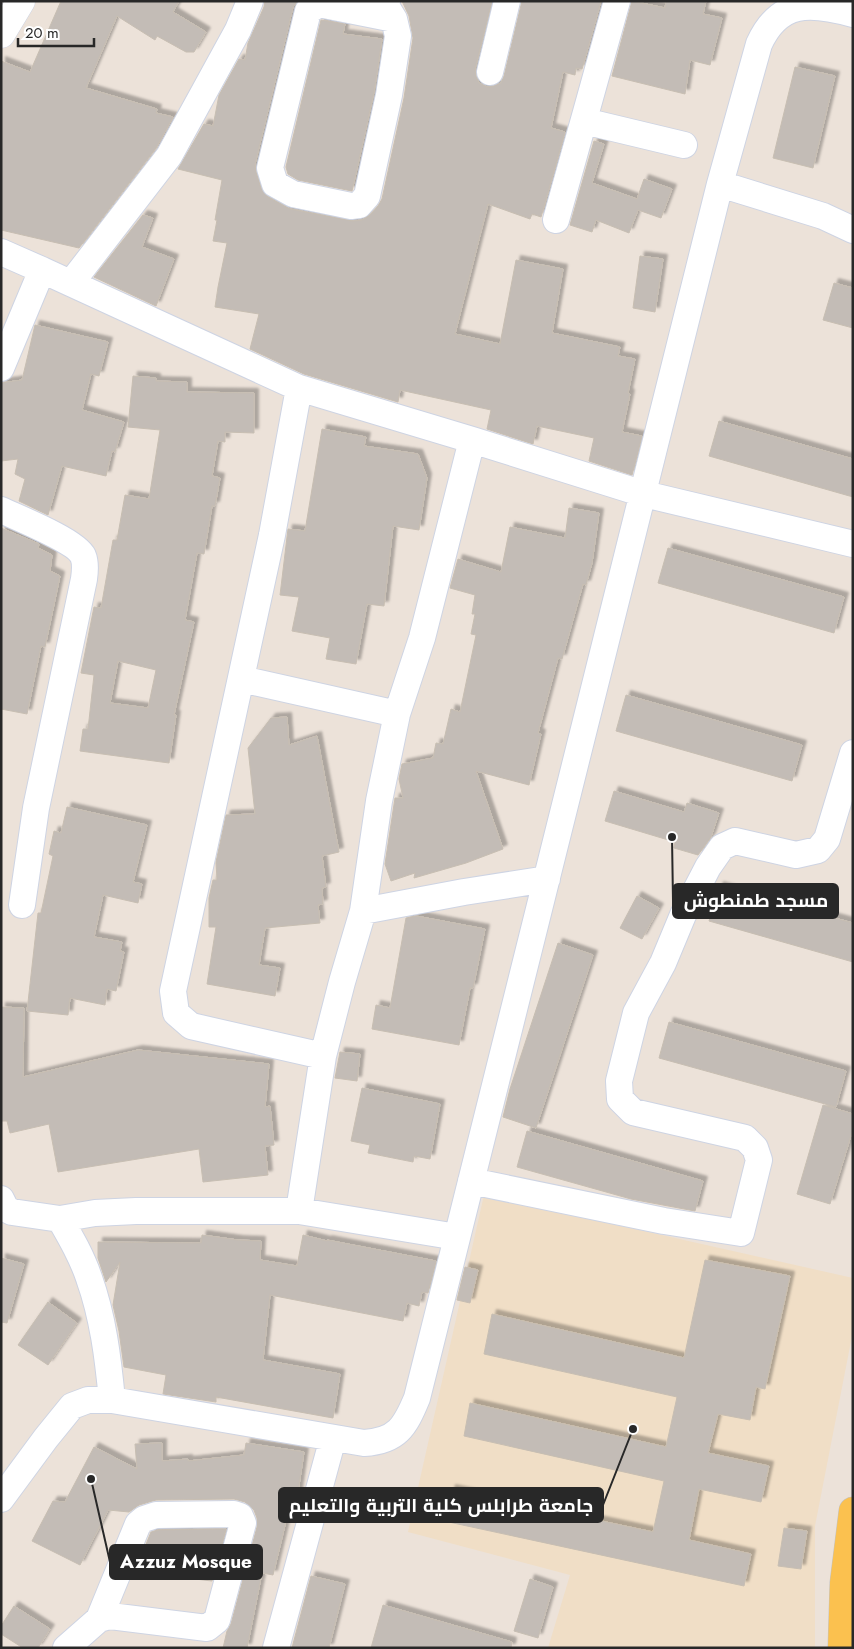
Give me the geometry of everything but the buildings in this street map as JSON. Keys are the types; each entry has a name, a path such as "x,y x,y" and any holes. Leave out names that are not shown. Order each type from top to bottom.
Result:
{"main road":[{"path":"842,1648 844,1583 853,1511"}],"street":[{"path":"1,34 21,1"},
{"path":"71,283 169,156 238,30 250,1"},
{"path":"490,72 507,1"},
{"path":"556,220 617,1"},
{"path":"319,4 390,10 398,36 389,95 367,196 359,205 350,206 293,194 275,184 270,168 308,12 319,4"},
{"path":"1,1500 72,1406 88,1400 112,1400 364,1443 378,1442 398,1431 409,1418 417,1398 720,184 759,44 780,7 813,4 853,14"},
{"path":"584,121 684,145"},
{"path":"720,184 824,216 853,230"},
{"path":"1,252 299,388 644,494 853,544"},
{"path":"1,368 42,270"},
{"path":"299,388 272,535 172,992 176,1012 190,1026 324,1056"},
{"path":"299,1211 324,1056 342,982 363,911 379,801 398,714 422,638 472,440"},
{"path":"1,510 68,542 83,556 85,566 84,579 36,808 22,905"},
{"path":"241,679 398,714"},
{"path":"471,1181 664,1221 741,1233 759,1160 755,1148 745,1138 633,1112 620,1098 619,1081 636,1013 663,963 680,923 708,867 722,847 735,840 796,856 818,850 827,839 853,753"},
{"path":"363,911 547,879"},
{"path":"1,1199 6,1209 12,1212 60,1219 95,1213 136,1211 299,1211 456,1237"},
{"path":"60,1219 73,1241 89,1277 106,1342 112,1400"},
{"path":"276,1648 333,1438"},
{"path":"66,1648 99,1619 110,1616 207,1628 213,1625 217,1620 243,1523 240,1516 234,1514 156,1515 144,1519 138,1524 99,1619"}],"shaded area":[{"path":"484,1195 853,1278 853,1331 815,1526 815,1648 548,1648 570,1575 408,1532"}],"place":[{"name":"مسجد طمنطوش","path":"672,837"},
{"name":"جامعة طرابلس كلية التربية والتعليم","path":"633,1429"},
{"name":"Azzuz Mosque","path":"91,1479"}]}
